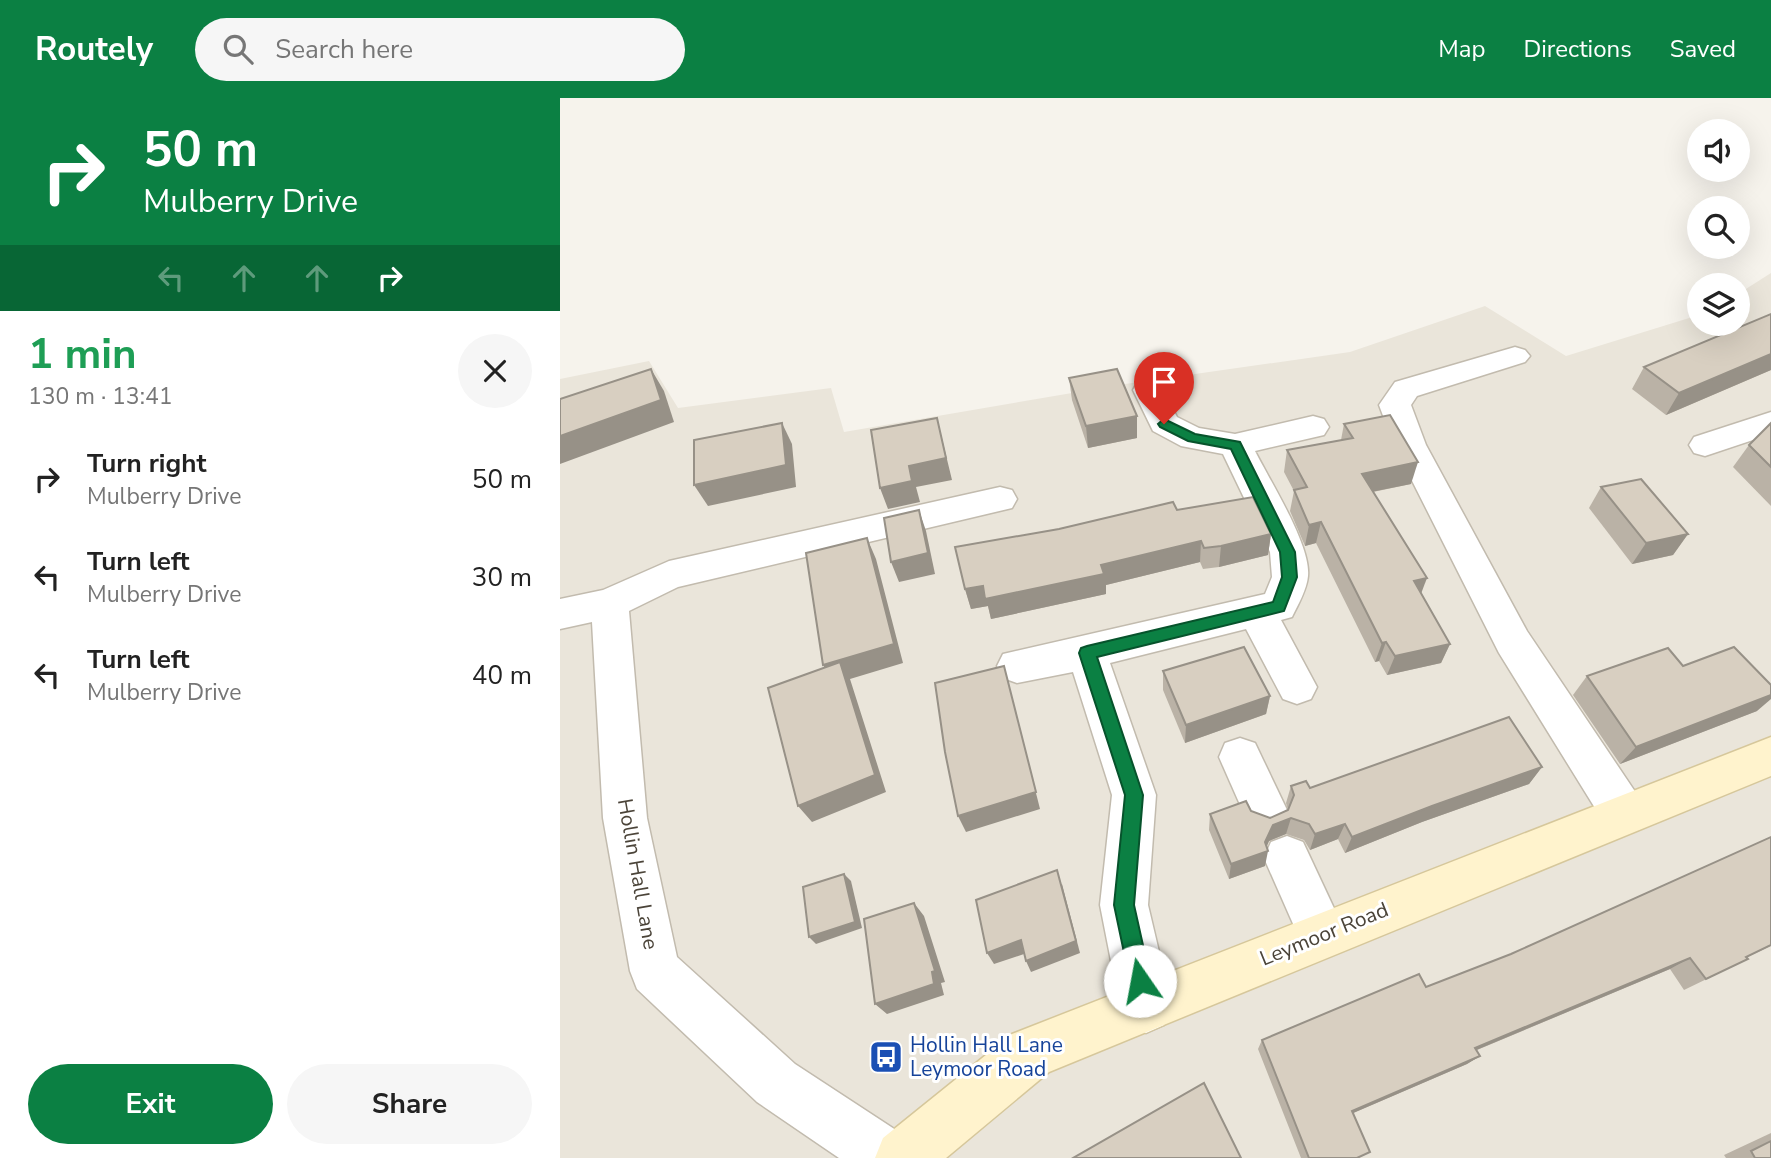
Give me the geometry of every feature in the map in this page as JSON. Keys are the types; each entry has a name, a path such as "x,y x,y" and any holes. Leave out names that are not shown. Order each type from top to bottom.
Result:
{"street":[{"path":"1516,356 1406,390 1395,405 1410,445 1513,642 1624,814"},
{"path":"1148,390 1164,424 1192,438 1236,445 1313,427"},
{"path":"1705,445 1771,423"},
{"path":"1017,666 1087,653 1279,606 1290,577 1288,552 1236,445"},
{"path":"560,614 610,603 668,575 1000,499"},
{"name":"Hollin Hall Lane","path":"610,603 625,818 655,971 776,1083 888,1158"},
{"path":"1257,613 1297,687"},
{"path":"1087,653 1134,795 1124,905 1146,1007"},
{"name":"Leymoor Road","path":"903,1158 1031,1053 1771,756"},
{"path":"1240,757 1265,810"},
{"path":"1287,858 1322,934"}],"shaded area":[{"path":"1771,273 1771,1158 560,1158 560,379 649,361 678,408 831,388 844,432 1125,384 1350,352 1485,306 1566,356 1687,319 1687,336 1750,336 1750,286"}],"building":[{"path":"1771,314 1771,354 1679,393 1644,367 1718,336 1750,336 1750,323"},
{"path":"651,369 661,400 560,436 560,399"},
{"path":"1117,369 1137,416 1086,426 1069,378"},
{"path":"1390,415 1418,462 1362,474 1427,578 1414,581 1450,644 1395,656 1386,642 1382,643 1321,522 1309,525 1294,490 1307,487 1287,450 1353,438 1344,424"},
{"path":"937,418 946,458 909,466 912,481 880,488 871,430"},
{"path":"782,423 786,465 694,485 694,440"},
{"path":"1771,423 1771,467 1749,445"},
{"path":"1641,479 1688,534 1646,543 1601,487"},
{"path":"1253,497 1271,534 1204,548 1201,541 1101,565 1104,574 985,599 983,586 965,589 955,547 1059,529 1173,502 1177,510"},
{"path":"919,510 928,553 891,562 884,518"},
{"path":"867,538 894,644 823,665 806,553"},
{"path":"1244,647 1270,696 1186,725 1163,671"},
{"path":"1734,647 1771,685 1771,695 1636,747 1587,676 1668,648 1683,666"},
{"path":"840,662 875,775 798,806 768,688"},
{"path":"1004,666 1036,792 958,816 935,683"},
{"path":"1509,717 1542,767 1352,837 1345,824 1315,834 1309,824 1291,818 1273,825 1265,842 1268,851 1231,864 1210,814 1246,801 1251,811 1270,818 1288,810 1294,795 1291,786 1306,781 1310,788"},
{"path":"1771,837 1771,945 1706,979 1690,958 1475,1048 1480,1056 1352,1111 1370,1152 1357,1158 1309,1158 1262,1040 1419,974 1426,987 1511,954"},
{"path":"1057,870 1076,941 1026,961 1021,940 987,953 976,900"},
{"path":"844,874 855,922 809,937 803,887"},
{"path":"914,903 935,971 932,972 934,984 875,1004 864,919"},
{"path":"1204,1083 1241,1158 1073,1158"},
{"path":"1771,1141 1771,1158 1755,1158 1751,1151"}],"place":[{"name":"Hollin Hall Lane Leymoor Road","path":"886,1057"}],"route":[{"path":"1140,981 1124,905 1134,795 1087,653 1279,606 1290,577 1288,552 1236,445 1192,438 1164,424"}]}
